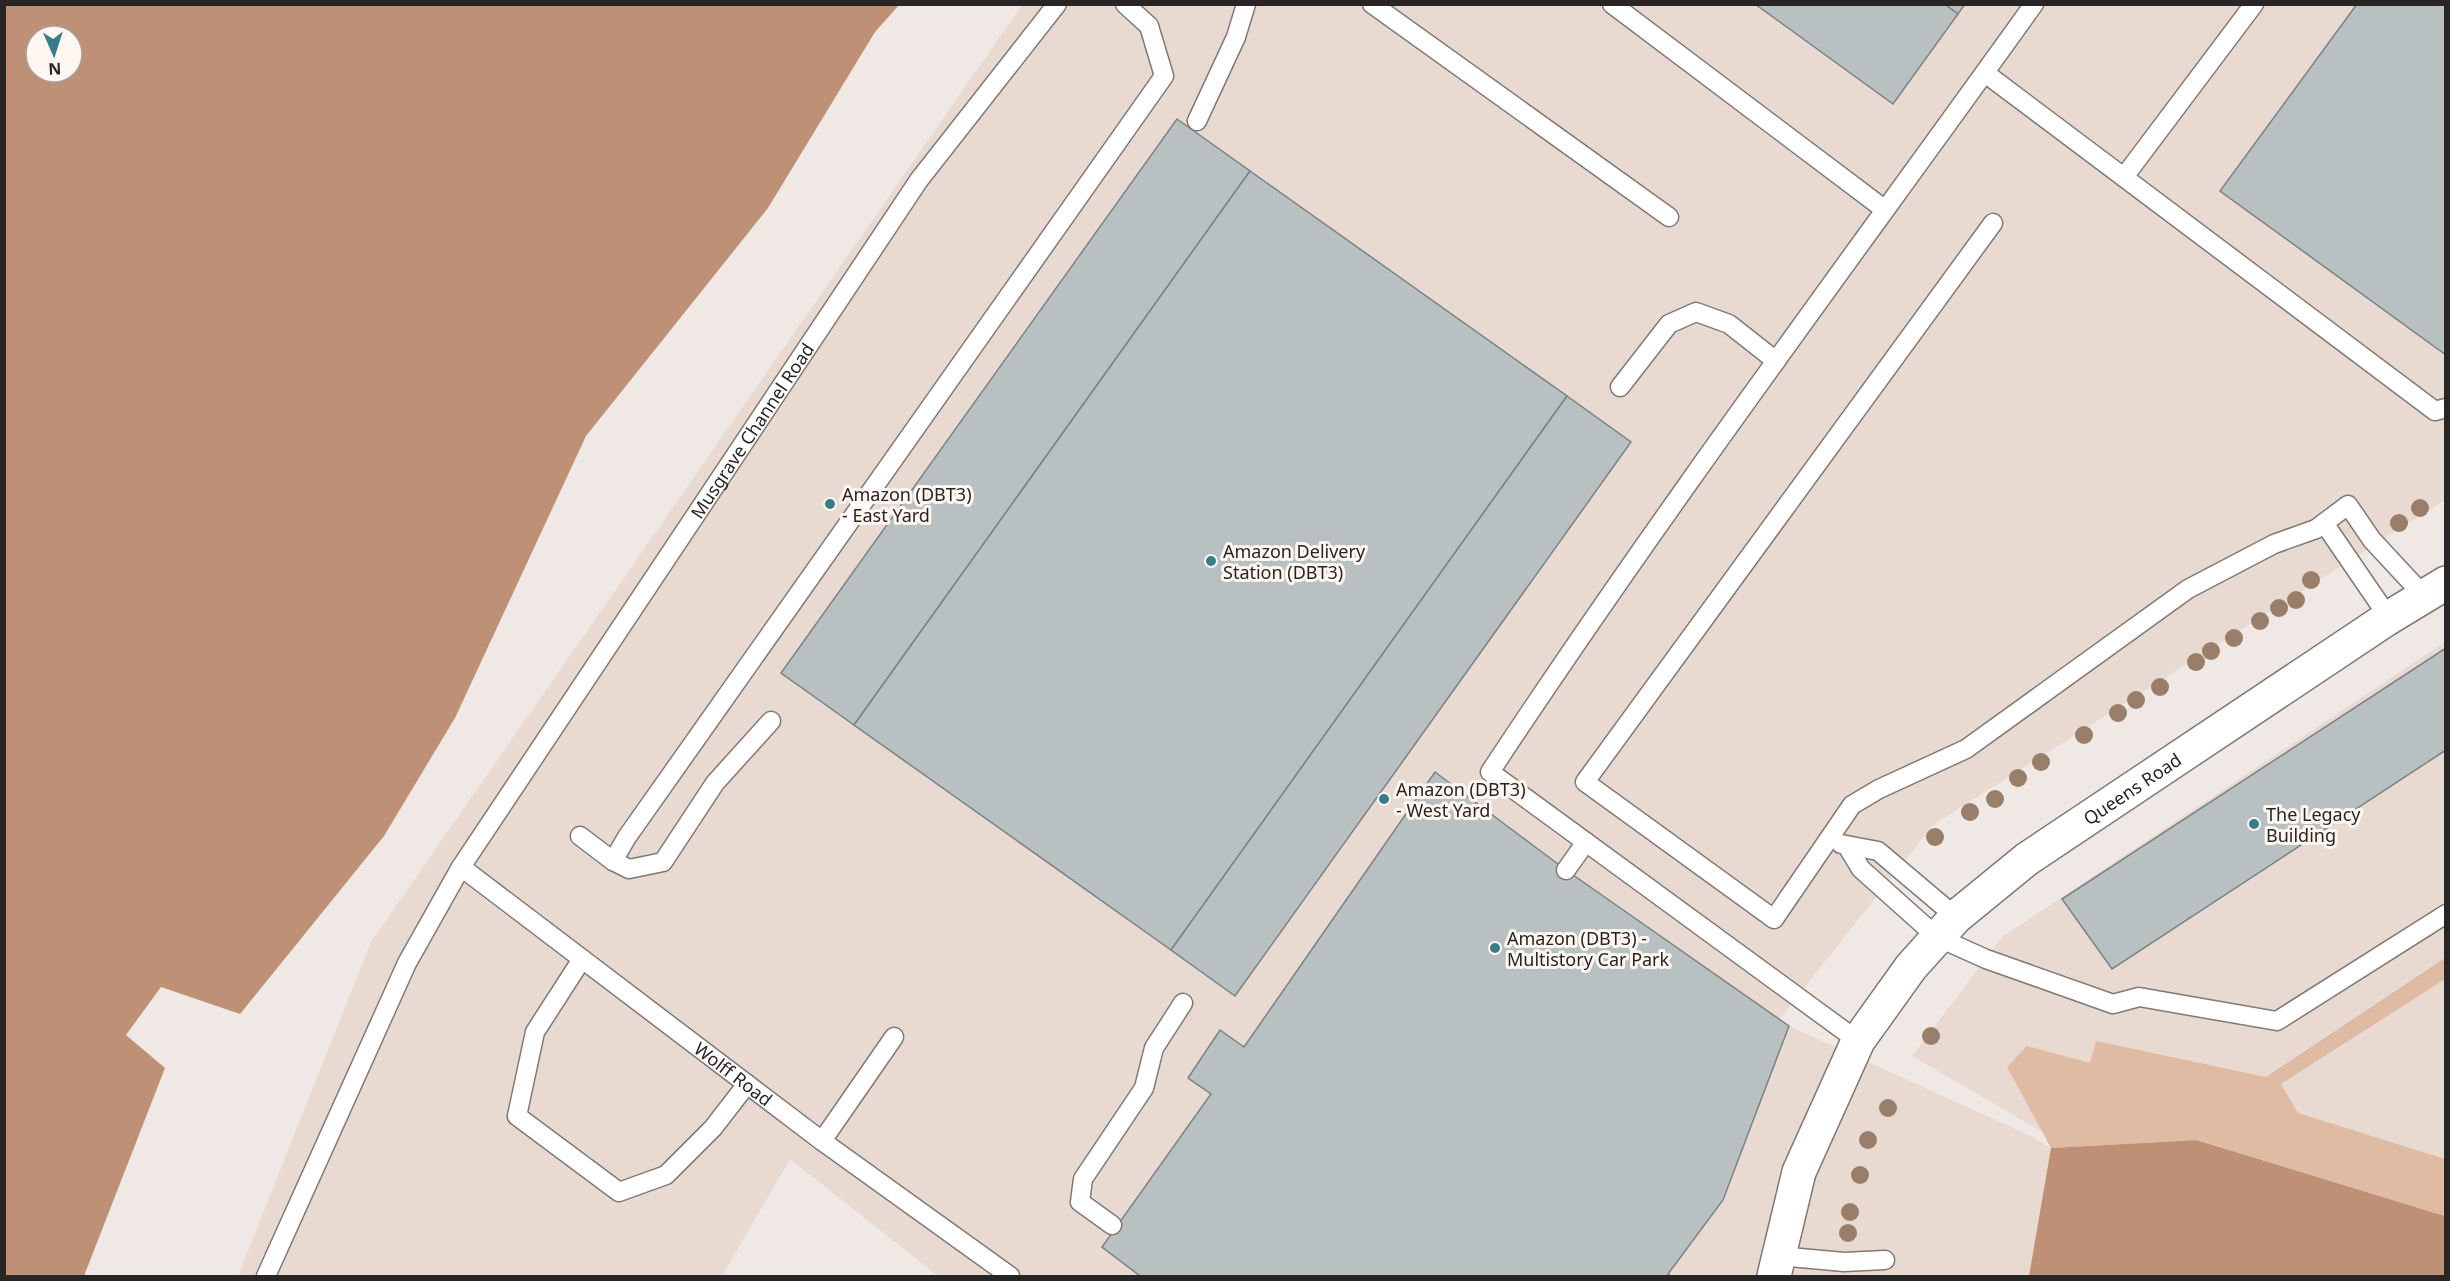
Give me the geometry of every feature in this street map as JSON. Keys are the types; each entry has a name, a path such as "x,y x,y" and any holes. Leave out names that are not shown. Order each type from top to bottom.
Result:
{"street":[{"name":"Queens Road","path":"1776,1266 1798,1172 1858,1041 1911,967 1946,927 2027,859 2389,618 2435,590"}],"lane":[{"name":"Musgrave Channel Road","path":"266,1276 407,963 461,867 919,180 1057,4"},
{"path":"613,861 627,837 1164,76 1149,27 1125,4"},
{"path":"1197,121 1236,37 1246,4"},
{"path":"1372,4 1669,217"},
{"path":"1612,4 1884,209"},
{"path":"1858,1041 1490,771 1571,648 1884,209 2034,4"},
{"path":"2124,177 2254,4"},
{"path":"1985,73 2435,411 2445,408"},
{"path":"1993,223 1585,782 1774,919 1852,805 1879,789 1966,749 2188,589 2274,544 2316,529 2348,504 2372,540 2435,590"},
{"path":"1620,387 1669,324 1696,312 1729,324 1776,361"},
{"path":"2324,523 2389,618"},
{"path":"580,836 613,861 629,869 663,862 715,783 771,721"},
{"path":"1828,840 1878,851 1946,927"},
{"path":"1566,870 1586,842"},
{"path":"1848,846 1861,869 1946,927 1986,959 2113,1004 2139,997 2277,1022 2445,914"},
{"name":"Wolff Road","path":"461,867 822,1141 1010,1276"},
{"path":"582,959 535,1032 517,1116 619,1192 666,1175 713,1128 747,1084"},
{"path":"1112,1225 1080,1202 1083,1179 1144,1088 1154,1048 1183,1003"},
{"path":"822,1141 894,1037"},
{"path":"1776,1266 1885,1260"}],"shaded area":[{"path":"5,4 899,5 875,32 768,208 586,436 455,718 384,836 240,1014 161,987 126,1035 165,1068 84,1276 5,1276"},
{"path":"1022,5 2445,5 2445,500 1933,825 1778,1021 2031,1136 2051,1148 2029,1276 938,1276 790,1159 722,1276 238,1276 371,942"},
{"path":"2445,642 2445,1201 2203,1126 2053,1138 1912,1056 2002,937"},
{"path":"2445,958 2445,979 2281,1084 2298,1113 2445,1159 2445,1216 2196,1140 2051,1148 2007,1067 2027,1046 2090,1063 2096,1041 2266,1077"},
{"path":"2196,1140 2445,1216 2445,1276 2029,1276 2051,1148"}],"building":[{"path":"1755,4 1945,4 1958,14 1893,104"},
{"path":"1945,4 1965,4 1958,14"},
{"path":"2357,4 2446,4 2446,355 2220,191"},
{"path":"1177,119 1250,171 854,725 781,673"},
{"name":"Amazon Delivery Station (DBT3)","path":"1250,171 1567,396 1171,950 854,725"},
{"path":"1567,396 1631,442 1235,996 1171,950"},
{"name":"The Legacy Building","path":"2446,648 2446,750 2112,969 2062,899"},
{"name":"Amazon (DBT3) - Multistory Car Park","path":"1435,772 1566,870 1789,1026 1723,1200 1668,1274 1671,1276 1140,1276 1102,1247 1211,1094 1188,1078 1220,1030 1244,1047"}],"place":[{"name":"Amazon (DBT3) - East Yard","path":"830,504"},
{"name":"Amazon Delivery Station (DBT3)","path":"1211,561"},
{"name":"Amazon (DBT3) - West Yard","path":"1384,799"},
{"name":"The Legacy Building","path":"2254,824"},
{"name":"Amazon (DBT3) - Multistory Car Park","path":"1495,948"}]}
